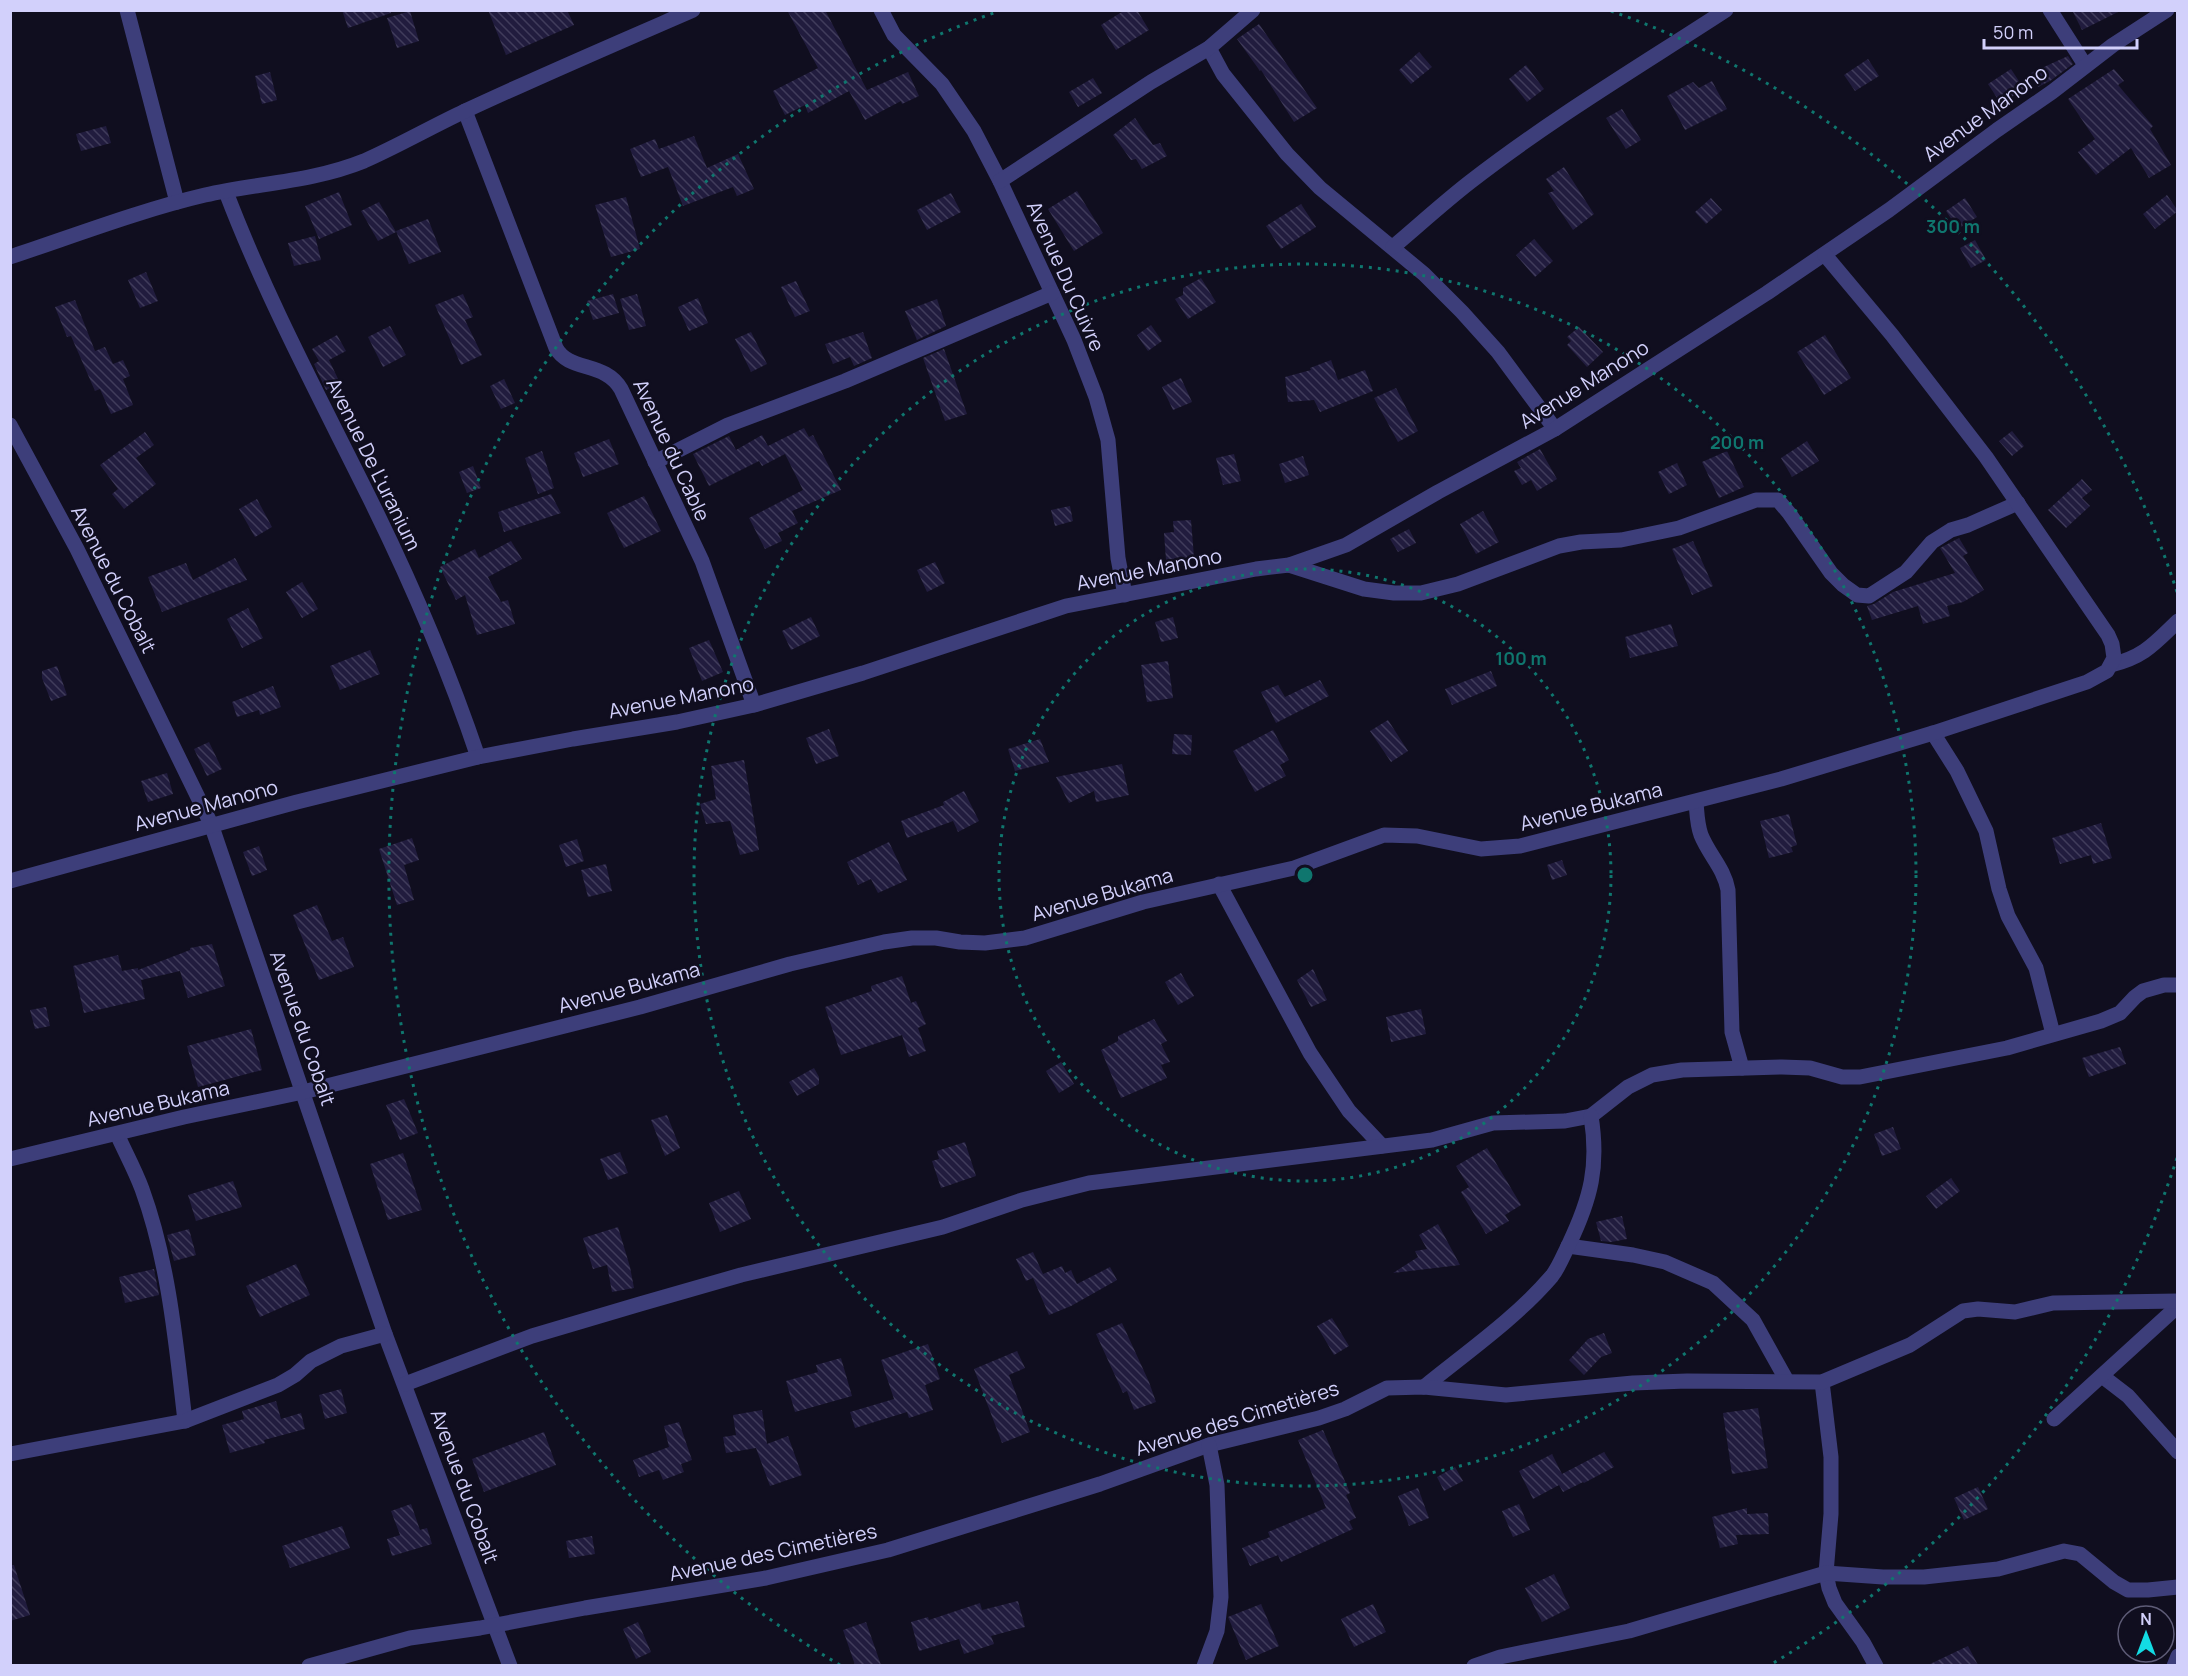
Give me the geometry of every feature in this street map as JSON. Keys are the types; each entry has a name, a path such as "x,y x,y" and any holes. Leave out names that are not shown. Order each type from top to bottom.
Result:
{"street":[{"path":"127,10 177,202"},
{"path":"10,257 177,202 294,181 363,161 465,111 693,10"},
{"name":"Avenue Du Cuivre","path":"881,10 894,35 942,84 960,109 1000,181 1074,340 1103,418 1108,440 1118,558 1125,595"},
{"path":"1000,181 1151,82 1209,48 1253,10"},
{"path":"1393,248 1470,182 1538,133 1726,10"},
{"path":"2050,10 2085,65"},
{"name":"Avenue Manono","path":"10,881 211,824 478,757 677,722 754,705 863,673 1066,606 1256,569 1289,565 1346,545 1555,429 1825,255 2052,92 2085,65 2168,10"},
{"path":"1209,48 1230,83 1287,154 1320,188 1424,274 1462,312 1498,352 1555,429"},
{"name":"Avenue du Cable","path":"465,111 558,353 567,360 608,374 616,380 702,561 754,705"},
{"name":"Avenue De L'uranium","path":"226,192 286,333 370,499 424,614 448,672 478,757"},
{"path":"1825,255 1892,335 1986,457 2108,634 2114,651 2111,665"},
{"path":"655,462 728,425 845,381 1052,293"},
{"name":"Avenue du Cobalt","path":"10,425 77,549 211,824 385,1334 510,1665"},
{"path":"1289,565 1364,589 1394,593 1421,593 1458,584 1559,546 1581,542 1609,542 1679,528 1756,500 1767,499 1778,500 1790,513 1831,573 1843,585 1857,595 1869,596 1906,572 1932,542 1951,530 2018,503"},
{"name":"Avenue Bukama","path":"10,1159 184,1117 303,1092 640,1007 790,964 884,942 912,938 985,942 1025,938 1103,913 1294,868 1384,835 1417,836 1481,849 1520,846 1781,779 1933,733 2087,682 2107,671 2111,665 2143,654 2178,621"},
{"path":"1933,733 1957,771 1986,831 1999,889 2008,916 2036,968 2053,1034"},
{"path":"1696,802 1698,826 1702,837 1718,862 1728,890 1732,1032 1742,1068"},
{"path":"1219,884 1310,1053 1348,1111 1382,1146"},
{"path":"405,1384 532,1336 741,1275 943,1227 1022,1200 1089,1183 1432,1140 1493,1123 1565,1121 1591,1116 1628,1086 1652,1075 1682,1070 1810,1068 1842,1077 1860,1077 2007,1048 2101,1021 2120,1014 2143,991 2178,984"},
{"path":"1424,1387 1534,1295 1554,1274 1585,1211 1594,1168 1591,1116"},
{"path":"117,1134 142,1189 159,1250 174,1331 185,1421"},
{"path":"1568,1246 1665,1262 1713,1283 1753,1320 1787,1381"},
{"name":"Avenue des Cimetières","path":"309,1665 410,1638 766,1578 888,1550 1100,1484 1209,1444 1319,1418 1345,1409 1387,1388 1424,1387 1506,1395 1633,1383 1822,1382 1910,1345 1963,1311 1978,1309 2015,1312 2053,1303 2178,1301"},
{"path":"2054,1419 2178,1306"},
{"path":"10,1454 185,1421 278,1385 295,1375 310,1361 340,1347 385,1334"},
{"path":"2102,1376 2128,1396 2178,1452"},
{"path":"1822,1382 1831,1457 1831,1514 1826,1573 1835,1603 1863,1642 1876,1665"},
{"path":"1204,1665 1217,1632 1221,1597 1217,1485 1209,1444"},
{"path":"1474,1665 1500,1657 1629,1632 1826,1573 1924,1577 1998,1569 2064,1551 2080,1554 2114,1582 2128,1590 2178,1587"},
{"path":"2174,1665 2178,1656"}],"building":[{"path":"342,10 390,10 391,13 348,28"},
{"path":"488,10 567,10 574,25 506,55"},
{"path":"787,10 825,10 867,90 908,72 919,96 902,104 901,101 865,120 849,91 808,113 805,105 785,115 773,91 818,68"},
{"path":"1125,10 1137,10 1149,30 1116,50 1101,25"},
{"path":"2072,10 2122,10 2082,30"},
{"path":"410,11 419,41 397,48 387,18"},
{"path":"1259,24 1317,108 1294,122 1261,70 1237,39"},
{"path":"1419,52 1432,67 1411,84 1399,70"},
{"path":"2068,56 2073,64 2038,87 2031,73"},
{"path":"1868,59 1879,76 1855,91 1844,75"},
{"path":"1526,65 1544,89 1527,102 1509,79"},
{"path":"2011,69 2024,89 2001,104 1988,84"},
{"path":"2114,69 2124,81 2118,85 2153,126 2150,129 2171,165 2149,178 2131,148 2096,175 2078,152 2095,139 2068,99"},
{"path":"270,72 277,100 262,104 255,76"},
{"path":"1093,78 1102,93 1078,107 1069,92"},
{"path":"1712,81 1727,109 1685,130 1667,96 1693,82 1699,88"},
{"path":"1622,109 1641,140 1626,149 1606,118"},
{"path":"1135,118 1153,145 1160,143 1167,156 1142,169 1136,159 1131,160 1113,135"},
{"path":"106,126 111,143 81,151 76,134"},
{"path":"694,136 707,168 738,154 754,189 737,196 733,187 683,206 668,167 641,177 630,149 655,139 659,149"},
{"path":"1564,167 1594,214 1573,230 1548,193 1554,191 1546,179"},
{"path":"1077,191 1103,233 1074,251 1048,209"},
{"path":"339,192 352,225 319,239 305,206"},
{"path":"951,193 961,212 927,230 917,210"},
{"path":"2167,195 2178,211 2155,229 2143,214"},
{"path":"626,197 640,249 611,257 595,205"},
{"path":"1711,198 1722,210 1706,224 1695,212"},
{"path":"1965,198 1977,217 1958,229 1946,211"},
{"path":"379,202 396,232 378,241 361,211"},
{"path":"1301,204 1316,227 1281,249 1266,226"},
{"path":"428,219 441,252 409,264 396,231"},
{"path":"315,236 321,260 294,266 288,243"},
{"path":"1534,239 1553,261 1535,277 1516,255"},
{"path":"1975,240 1986,260 1971,268 1960,248"},
{"path":"146,272 158,301 140,308 128,280"},
{"path":"1201,278 1216,302 1188,319 1175,299 1183,295 1183,288"},
{"path":"796,281 810,311 795,317 781,287"},
{"path":"463,294 473,317 465,320 482,355 461,365 435,305"},
{"path":"613,294 619,313 593,320 587,301"},
{"path":"637,294 646,326 629,330 620,299"},
{"path":"698,298 708,323 689,331 678,307"},
{"path":"937,299 946,326 917,340 905,311"},
{"path":"75,300 95,351 105,347 113,364 123,360 130,376 123,379 133,405 111,414 100,389 95,391 71,336 67,337 55,307"},
{"path":"1151,325 1162,341 1148,351 1137,335"},
{"path":"390,326 406,355 383,367 368,337"},
{"path":"1579,327 1603,352 1587,367 1567,345 1571,341 1567,337"},
{"path":"751,332 767,364 751,372 735,339"},
{"path":"863,332 872,358 854,366 850,357 833,364 825,344"},
{"path":"337,335 346,351 329,360 340,383 326,390 314,364 319,361 312,349"},
{"path":"1825,335 1851,378 1824,395 1797,352"},
{"path":"944,349 967,414 945,421 923,358"},
{"path":"1331,360 1338,380 1365,370 1373,391 1320,412 1314,400 1288,402 1285,377 1311,370 1310,368"},
{"path":"1181,378 1192,402 1173,410 1162,387"},
{"path":"504,379 515,403 501,409 490,386"},
{"path":"1396,388 1418,431 1398,442 1374,398"},
{"path":"804,428 809,437 813,435 841,490 792,511 798,523 778,533 782,541 765,549 749,518 803,490 785,454 762,466 759,461 709,486 693,454 729,436 736,450 762,435 768,446"},
{"path":"2012,431 2024,446 2012,456 1999,441"},
{"path":"145,432 154,445 136,458 156,484 124,509 112,494 118,489 100,465"},
{"path":"609,439 619,464 583,477 574,453"},
{"path":"1807,441 1819,461 1792,477 1781,458"},
{"path":"1540,449 1557,479 1537,491 1531,480 1522,485 1514,471 1521,468 1517,462"},
{"path":"542,451 554,488 538,494 525,458"},
{"path":"1727,451 1744,487 1719,498 1702,462"},
{"path":"1234,454 1241,481 1223,485 1216,458"},
{"path":"1303,456 1309,475 1285,483 1279,464"},
{"path":"1677,463 1687,485 1669,494 1658,472"},
{"path":"473,466 481,488 467,493 459,472"},
{"path":"2082,479 2092,490 2082,498 2090,506 2066,528 2048,510"},
{"path":"551,494 561,513 504,532 498,512"},
{"path":"644,496 661,531 624,548 607,513"},
{"path":"257,499 272,527 255,537 239,509"},
{"path":"1070,506 1073,521 1055,526 1051,510"},
{"path":"1483,511 1499,542 1476,554 1460,524"},
{"path":"1191,520 1194,557 1166,560 1164,533 1174,532 1173,521"},
{"path":"1409,529 1416,543 1398,552 1390,539"},
{"path":"1959,538 1968,553 1963,556 1984,590 1963,602 1947,606 1950,616 1923,624 1918,606 1872,620 1867,606 1893,592 1955,573 1940,548"},
{"path":"511,541 522,559 488,577 501,602 508,600 515,624 477,635 465,595 456,600 440,567 475,549 479,558"},
{"path":"1693,541 1713,586 1692,595 1672,549"},
{"path":"235,558 247,580 162,612 148,577 186,563 193,580"},
{"path":"935,562 945,583 927,592 917,570"},
{"path":"302,582 318,609 302,618 286,592"},
{"path":"248,608 263,638 242,648 227,619"},
{"path":"811,617 820,636 791,650 782,631"},
{"path":"1173,617 1178,638 1161,642 1155,622"},
{"path":"1671,624 1678,646 1630,658 1625,637"},
{"path":"709,640 723,672 702,681 689,648"},
{"path":"370,650 380,674 340,690 330,666"},
{"path":"1168,661 1173,698 1147,702 1141,665"},
{"path":"57,666 67,695 51,701 42,678 42,671"},
{"path":"1491,671 1497,686 1452,705 1445,689"},
{"path":"1320,680 1329,696 1276,723 1261,692 1278,685 1285,697"},
{"path":"273,686 281,707 260,715 259,710 237,717 232,702"},
{"path":"1388,720 1408,751 1391,762 1370,731"},
{"path":"829,729 839,756 816,764 806,738"},
{"path":"1273,730 1289,760 1280,765 1286,776 1255,792 1233,751"},
{"path":"1174,734 1192,735 1191,755 1172,754"},
{"path":"1040,739 1049,762 1015,771 1008,749"},
{"path":"209,742 222,769 207,776 194,749"},
{"path":"744,760 759,850 740,855 730,821 706,824 700,804 716,799 711,766"},
{"path":"1122,764 1129,795 1096,802 1094,791 1069,803 1056,777"},
{"path":"167,773 173,794 148,802 141,781"},
{"path":"964,791 979,821 958,832 953,821 907,838 901,821 944,805 943,802"},
{"path":"1789,814 1797,845 1791,847 1793,852 1769,858 1760,821"},
{"path":"2101,823 2112,858 2093,864 2091,855 2060,864 2052,838"},
{"path":"412,838 419,860 404,865 414,900 397,905 379,849"},
{"path":"577,839 584,861 566,867 559,845"},
{"path":"889,842 907,880 878,893 871,879 858,885 847,862"},
{"path":"259,846 267,870 252,876 243,852"},
{"path":"1562,860 1567,875 1552,880 1547,865"},
{"path":"606,864 612,891 588,897 581,870"},
{"path":"317,905 332,941 343,937 354,967 319,980 293,915"},
{"path":"212,944 225,986 188,998 180,971 141,980 145,999 84,1013 73,966 118,955 122,971 138,968 138,970 190,950 190,948"},
{"path":"1313,969 1327,1000 1311,1007 1297,980"},
{"path":"1181,973 1194,996 1178,1005 1165,982"},
{"path":"902,976 911,1003 916,1001 926,1024 918,1028 926,1051 909,1057 902,1035 841,1055 825,1007 872,991 871,986"},
{"path":"46,1007 50,1026 35,1029 30,1010"},
{"path":"1421,1009 1426,1034 1391,1042 1386,1017"},
{"path":"1154,1019 1167,1041 1161,1044 1170,1062 1161,1065 1167,1078 1121,1098 1101,1050 1118,1041 1118,1036"},
{"path":"251,1029 262,1070 198,1087 187,1046"},
{"path":"2120,1047 2126,1064 2089,1077 2082,1058"},
{"path":"1061,1062 1074,1084 1059,1093 1046,1071"},
{"path":"814,1068 819,1077 819,1084 797,1096 789,1082"},
{"path":"404,1099 418,1133 400,1140 386,1105"},
{"path":"667,1115 680,1148 665,1156 651,1120"},
{"path":"1893,1127 1901,1149 1882,1156 1874,1134"},
{"path":"965,1142 976,1176 941,1188 932,1161 939,1159 937,1151"},
{"path":"1487,1148 1521,1205 1505,1215 1509,1221 1486,1234 1461,1192 1469,1187 1456,1166"},
{"path":"620,1152 628,1173 608,1180 600,1159"},
{"path":"403,1153 422,1210 388,1220 370,1164"},
{"path":"1951,1178 1960,1191 1936,1209 1926,1196"},
{"path":"233,1181 242,1207 196,1221 188,1195"},
{"path":"739,1191 751,1219 720,1232 709,1203"},
{"path":"1622,1216 1627,1239 1601,1241 1596,1222"},
{"path":"1438,1224 1460,1265 1393,1273 1418,1257 1415,1251 1427,1249 1419,1235"},
{"path":"618,1227 634,1288 612,1292 607,1265 593,1269 583,1238"},
{"path":"189,1229 196,1255 174,1261 167,1235"},
{"path":"1033,1252 1043,1274 1062,1266 1065,1273 1071,1270 1077,1284 1110,1267 1117,1280 1071,1306 1049,1315 1033,1278 1026,1281 1016,1259"},
{"path":"296,1264 310,1295 260,1317 246,1286"},
{"path":"154,1269 159,1295 125,1303 119,1277"},
{"path":"1332,1318 1349,1346 1334,1355 1317,1326"},
{"path":"1122,1323 1156,1402 1134,1410 1127,1391 1123,1393 1096,1334"},
{"path":"1604,1333 1612,1353 1601,1357 1584,1375 1569,1360 1588,1339"},
{"path":"928,1344 940,1379 925,1385 933,1410 909,1418 907,1412 855,1428 850,1412 894,1399 881,1360"},
{"path":"1017,1351 1025,1368 1009,1375 1030,1432 1002,1443 974,1369"},
{"path":"841,1358 852,1396 795,1412 786,1381 818,1372 816,1365"},
{"path":"341,1389 347,1413 325,1419 319,1395"},
{"path":"276,1401 281,1419 301,1413 305,1429 264,1440 265,1443 230,1453 222,1425 244,1419 242,1411"},
{"path":"1758,1408 1768,1468 1732,1474 1723,1413"},
{"path":"762,1410 767,1444 788,1436 802,1475 770,1486 756,1448 726,1453 723,1437 736,1435 733,1415"},
{"path":"679,1422 692,1460 681,1464 684,1472 663,1480 659,1470 639,1477 633,1460 669,1447 664,1426"},
{"path":"1323,1430 1350,1493 1346,1495 1356,1518 1349,1521 1353,1529 1281,1562 1278,1555 1250,1566 1242,1548 1270,1537 1268,1532 1326,1508 1298,1440"},
{"path":"544,1432 556,1465 484,1492 472,1459"},
{"path":"1604,1452 1614,1467 1563,1492 1559,1485 1533,1499 1519,1471 1552,1454 1562,1474"},
{"path":"1455,1467 1463,1481 1444,1491 1437,1477"},
{"path":"1978,1487 1988,1509 1964,1520 1954,1498"},
{"path":"1418,1488 1429,1518 1409,1526 1398,1496"},
{"path":"411,1504 420,1530 427,1528 432,1544 392,1556 387,1539 400,1535 391,1511"},
{"path":"1519,1504 1530,1530 1513,1537 1502,1511"},
{"path":"1747,1508 1747,1514 1768,1513 1769,1534 1736,1535 1738,1544 1720,1548 1712,1517"},
{"path":"342,1526 350,1548 290,1568 282,1546"},
{"path":"592,1536 595,1554 569,1558 566,1541"},
{"path":"10,1565 14,1565 30,1615 10,1621"},
{"path":"1554,1574 1570,1608 1542,1622 1525,1588"},
{"path":"1018,1601 1025,1627 991,1636 994,1644 964,1654 959,1639 919,1651 911,1622 928,1617 929,1620 980,1603 982,1610"},
{"path":"1261,1604 1279,1646 1246,1660 1228,1617"},
{"path":"1373,1604 1386,1632 1354,1647 1341,1619"},
{"path":"638,1622 651,1652 636,1659 623,1629"},
{"path":"866,1622 881,1665 855,1665 843,1630"},
{"path":"1968,1646 1978,1665 1928,1665"}]}
